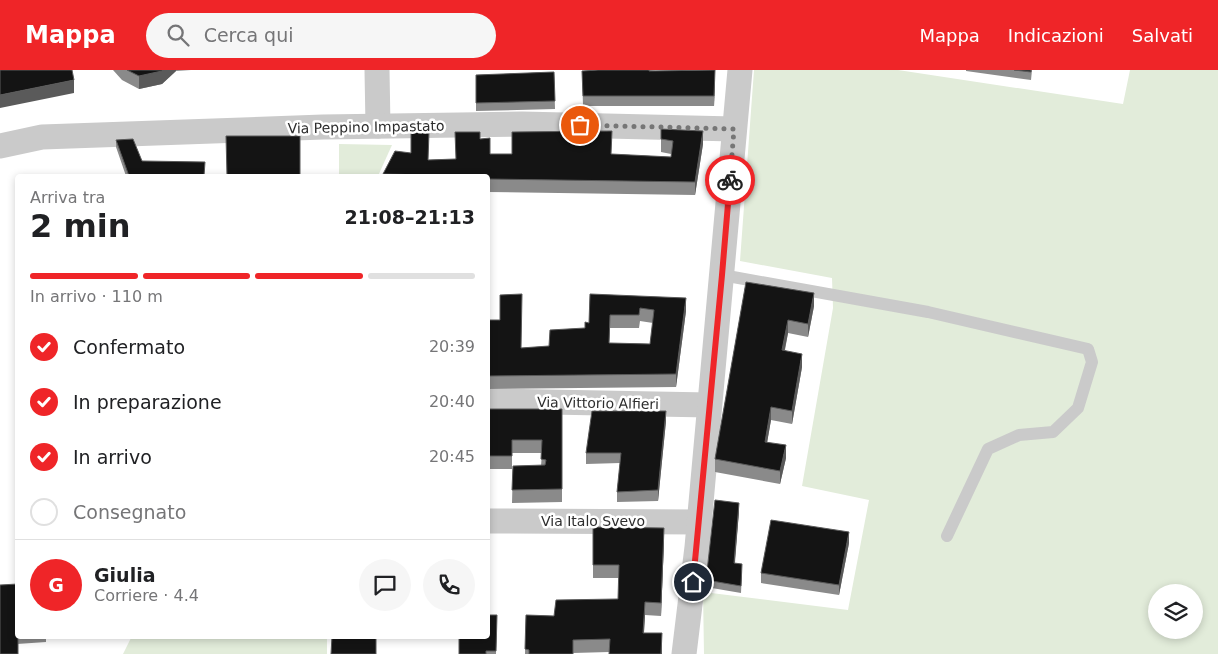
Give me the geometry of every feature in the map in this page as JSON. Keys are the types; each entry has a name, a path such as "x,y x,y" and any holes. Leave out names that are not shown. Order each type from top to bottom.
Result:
{"street":[{"path":"377,70 378,126"},
{"path":"684,654 699,522 740,70"},
{"name":"Via Peppino Impastato","path":"0,146 51,136 378,126 522,124 734,129"},
{"name":"Via Vittorio Alfieri","path":"490,401 709,405"},
{"name":"Via Italo Svevo","path":"490,521 699,522"}],"lane":[{"path":"722,275 928,312 1088,349 1092,362 1078,408 1053,432 1019,435 988,449 947,536"}],"green space":[{"path":"754,70 898,70 1123,104 1130,70 1218,70 1218,654 704,654 703,592 848,610 869,500 802,486 833,308 832,278 740,261"},
{"path":"339,144 392,145 379,174 339,174"},
{"path":"130,639 327,639 327,654 123,654"}],"building":[{"path":"0,70 72,70 74,80 0,95"},
{"path":"127,70 163,70 139,76"},
{"path":"715,70 714,96 583,96 582,71"},
{"path":"1014,70 1031,70 1031,72"},
{"path":"554,72 555,101 476,103 476,75"},
{"path":"661,129 703,131 695,182 490,179 490,174 383,174 395,151 411,153 411,131 429,132 428,160 456,159 455,132 480,132 480,139 490,138 490,154 512,154 512,132 612,131 611,154 671,157 673,141 661,139"},
{"path":"226,136 300,136 300,174 227,174"},
{"path":"133,139 142,161 205,162 204,174 128,174 116,140"},
{"path":"746,282 814,293 808,324 788,320 782,350 802,354 792,411 771,407 765,442 786,445 780,471 715,459"},
{"path":"522,294 521,348 549,346 550,330 585,328 585,322 589,323 590,294 686,298 676,374 490,376 490,320 500,320 500,295","holes":["640,308 654,310 650,344 609,343 610,315 639,315"]},
{"path":"490,409 562,409 562,489 512,490 513,466 545,465 546,460 541,459 542,440 512,440 512,456 490,456"},
{"path":"592,411 666,411 658,490 617,492 621,453 586,453"},
{"path":"715,500 739,503 734,563 742,564 741,586 706,580"},
{"path":"771,520 849,532 839,585 761,573"},
{"path":"593,527 664,528 661,603 645,602 643,633 662,633 661,654 609,654 610,639 573,640 573,654 529,654 529,650 525,649 526,615 554,616 556,600 618,599 619,565 593,565"},
{"path":"15,584 15,639 18,639 18,654 0,654 0,585"},
{"path":"490,615 497,615 496,651 486,651 486,654 459,654 459,639 490,639"},
{"path":"332,639 376,639 376,654 331,654"}],"way so far":[{"path":"580,125 734,129 730,180"}],"route":[{"path":"693,582 730,180"}]}
